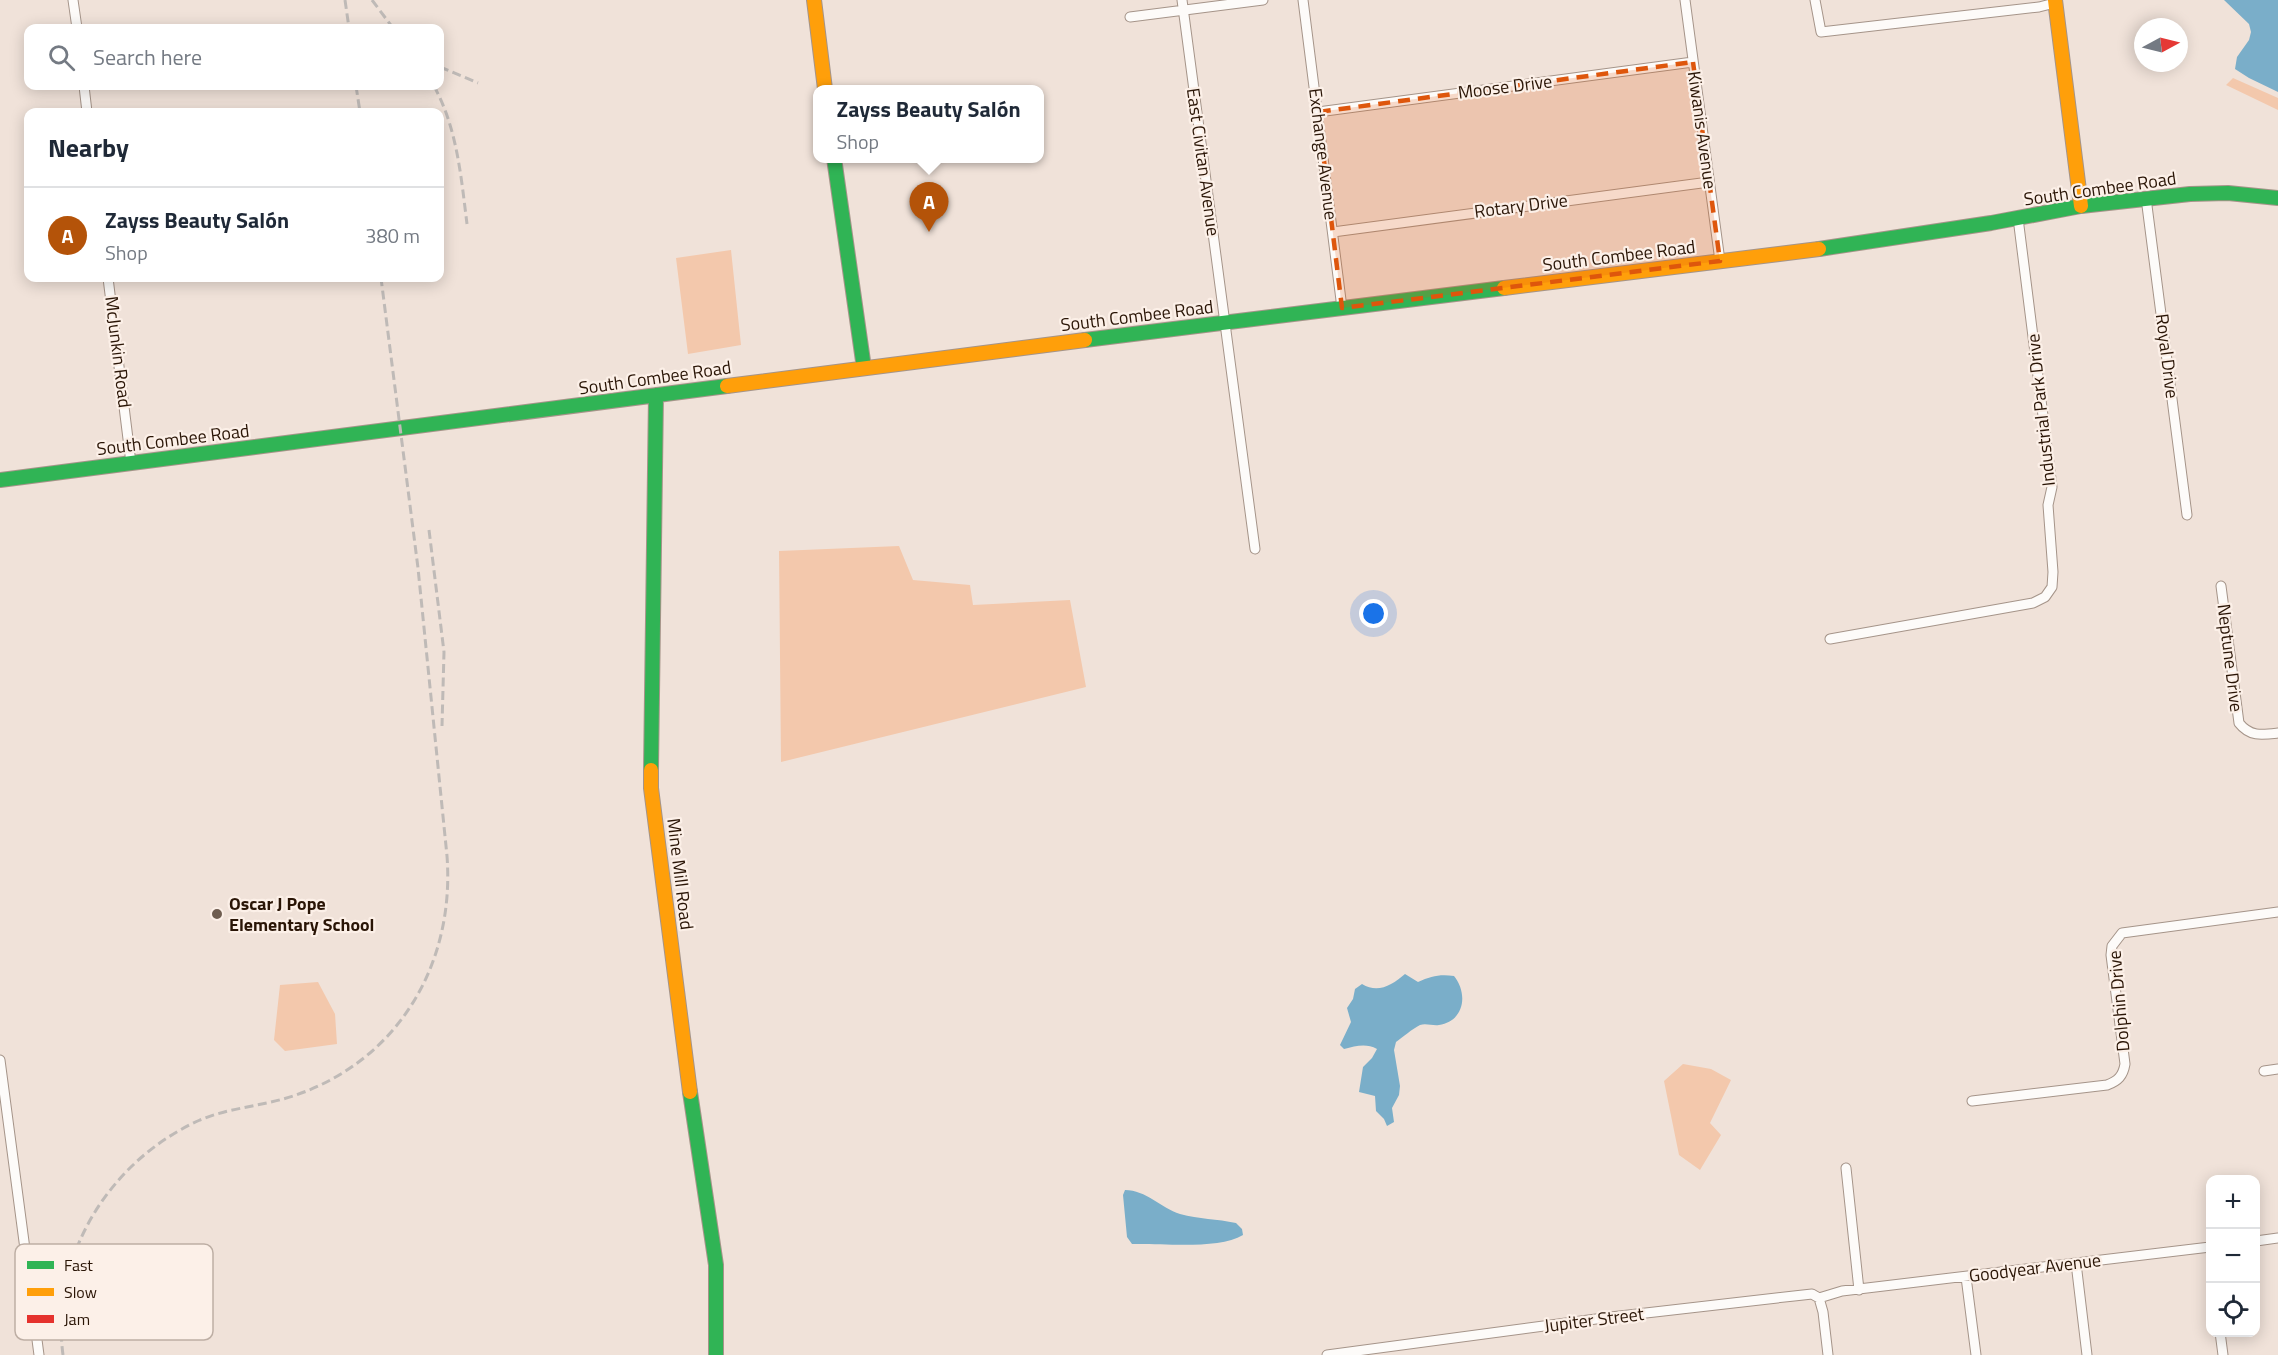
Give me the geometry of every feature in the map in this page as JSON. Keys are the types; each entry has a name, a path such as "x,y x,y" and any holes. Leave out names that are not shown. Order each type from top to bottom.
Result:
{"main road":[{"path":"814,0 824,85"},
{"path":"2055,2 2081,206"},
{"path":"835,163 864,368"},
{"name":"South Combee Road","path":"0,480 864,368 1831,248 2081,206 2146,198 2228,193 2278,198"},
{"name":"Mine Mill Road","path":"656,395 651,788 690,1091 716,1265 716,1355"}],"street":[{"path":"73,0 76,24"},
{"path":"1130,17 1182,5 1263,0"},
{"name":"Exchange Avenue","path":"1303,0 1342,308"},
{"name":"Kiwanis Avenue","path":"1685,0 1720,261"},
{"path":"1815,0 1821,32 2016,10 2055,2"},
{"name":"East Civitan Avenue","path":"1182,5 1255,549"},
{"name":"Moose Drive","path":"1318,112 1693,62"},
{"path":"84,90 87,108"},
{"name":"Rotary Drive","path":"1333,232 1709,182"},
{"name":"Royal Drive","path":"2146,198 2187,515"},
{"name":"Industrial Park Drive","path":"1830,639 2033,603 2045,597 2052,587 2048,505 2052,487 2018,218"},
{"name":"McJunkin Road","path":"108,282 131,463"},
{"name":"Neptune Drive","path":"2221,586 2239,723 2253,734 2278,733"},
{"name":"Dolphin Drive","path":"1972,1101 2107,1085 2116,1081 2123,1072 2125,1064 2111,955 2112,946 2122,933 2278,912"},
{"path":"0,1060 3,1107 23,1244"},
{"path":"2264,1071 2278,1069"},
{"path":"1846,1168 1859,1290"},
{"path":"2260,1240 2278,1238"},
{"name":"Goodyear Avenue","path":"1859,1290 2206,1248"},
{"path":"2076,1263 2087,1355"},
{"path":"1966,1277 1976,1355"},
{"name":"Jupiter Street","path":"1327,1355 1794,1296 1812,1294 1818,1298 1842,1291 1859,1290"},
{"path":"1818,1298 1823,1312 1828,1355"},
{"path":"2221,1337 2223,1355"},
{"path":"37,1340 39,1355"},
{"path":"1412,1343 1413,1355"}],"highlighted area":[{"path":"1693,62 1720,261 1342,308 1318,112"}],"shaded area":[{"path":"2233,78 2278,98 2278,110 2226,85"},
{"path":"731,250 741,345 688,354 676,258"},
{"path":"899,546 913,580 970,585 973,605 1070,600 1086,687 781,762 779,551"},
{"path":"318,982 335,1014 337,1044 285,1051 274,1040 280,985"},
{"path":"1683,1064 1711,1069 1731,1080 1710,1123 1721,1135 1700,1170 1679,1155 1664,1081"}],"water":[{"path":"2224,0 2278,0 2278,92 2235,69 2237,57 2249,40 2251,32 2249,24"},
{"path":"1405,974 1418,982 1436,976 1454,976 1461,990 1462,1005 1459,1012 1448,1022 1439,1025 1420,1025 1396,1042 1394,1050 1400,1086 1399,1095 1392,1108 1394,1122 1387,1126 1376,1111 1375,1096 1359,1092 1363,1067 1377,1049 1357,1046 1344,1049 1340,1045 1351,1022 1347,1008 1353,999 1355,989 1362,984 1374,988 1385,987"},
{"path":"1125,1190 1147,1196 1180,1214 1236,1223 1242,1229 1243,1235 1219,1243 1132,1244 1127,1237 1123,1195"}],"railway":[{"path":"345,0 348,24"},
{"path":"372,0 390,24"},
{"path":"444,69 478,83"},
{"path":"357,90 359,108"},
{"path":"436,90 453,135 467,224"},
{"path":"79,1244 93,1215 114,1186 139,1160 168,1138 200,1120 296,1095 333,1079 365,1057 392,1032 414,1002 430,969 441,933 447,895 447,856 418,568 382,282"},
{"path":"429,530 444,652 442,726"},
{"path":"62,1340 63,1355"}],"traffic: fast":[{"path":"835,163 864,368"},
{"path":"1819,249 1991,223 2081,206 2190,194 2228,193 2278,198"},
{"path":"1085,340 1504,288"},
{"path":"0,480 727,386"},
{"path":"651,770 656,395"},
{"path":"690,1092 716,1265 716,1355"}],"traffic: slow":[{"path":"814,0 825,85"},
{"path":"2055,0 2081,206"},
{"path":"1504,288 1819,249"},
{"path":"727,386 1085,340"},
{"path":"651,770 651,788 690,1092"}],"place":[{"name":"Zayss Beauty Salón","path":"929,232"},
{"name":"Oscar J Pope Elementary School","path":"217,914"}]}
